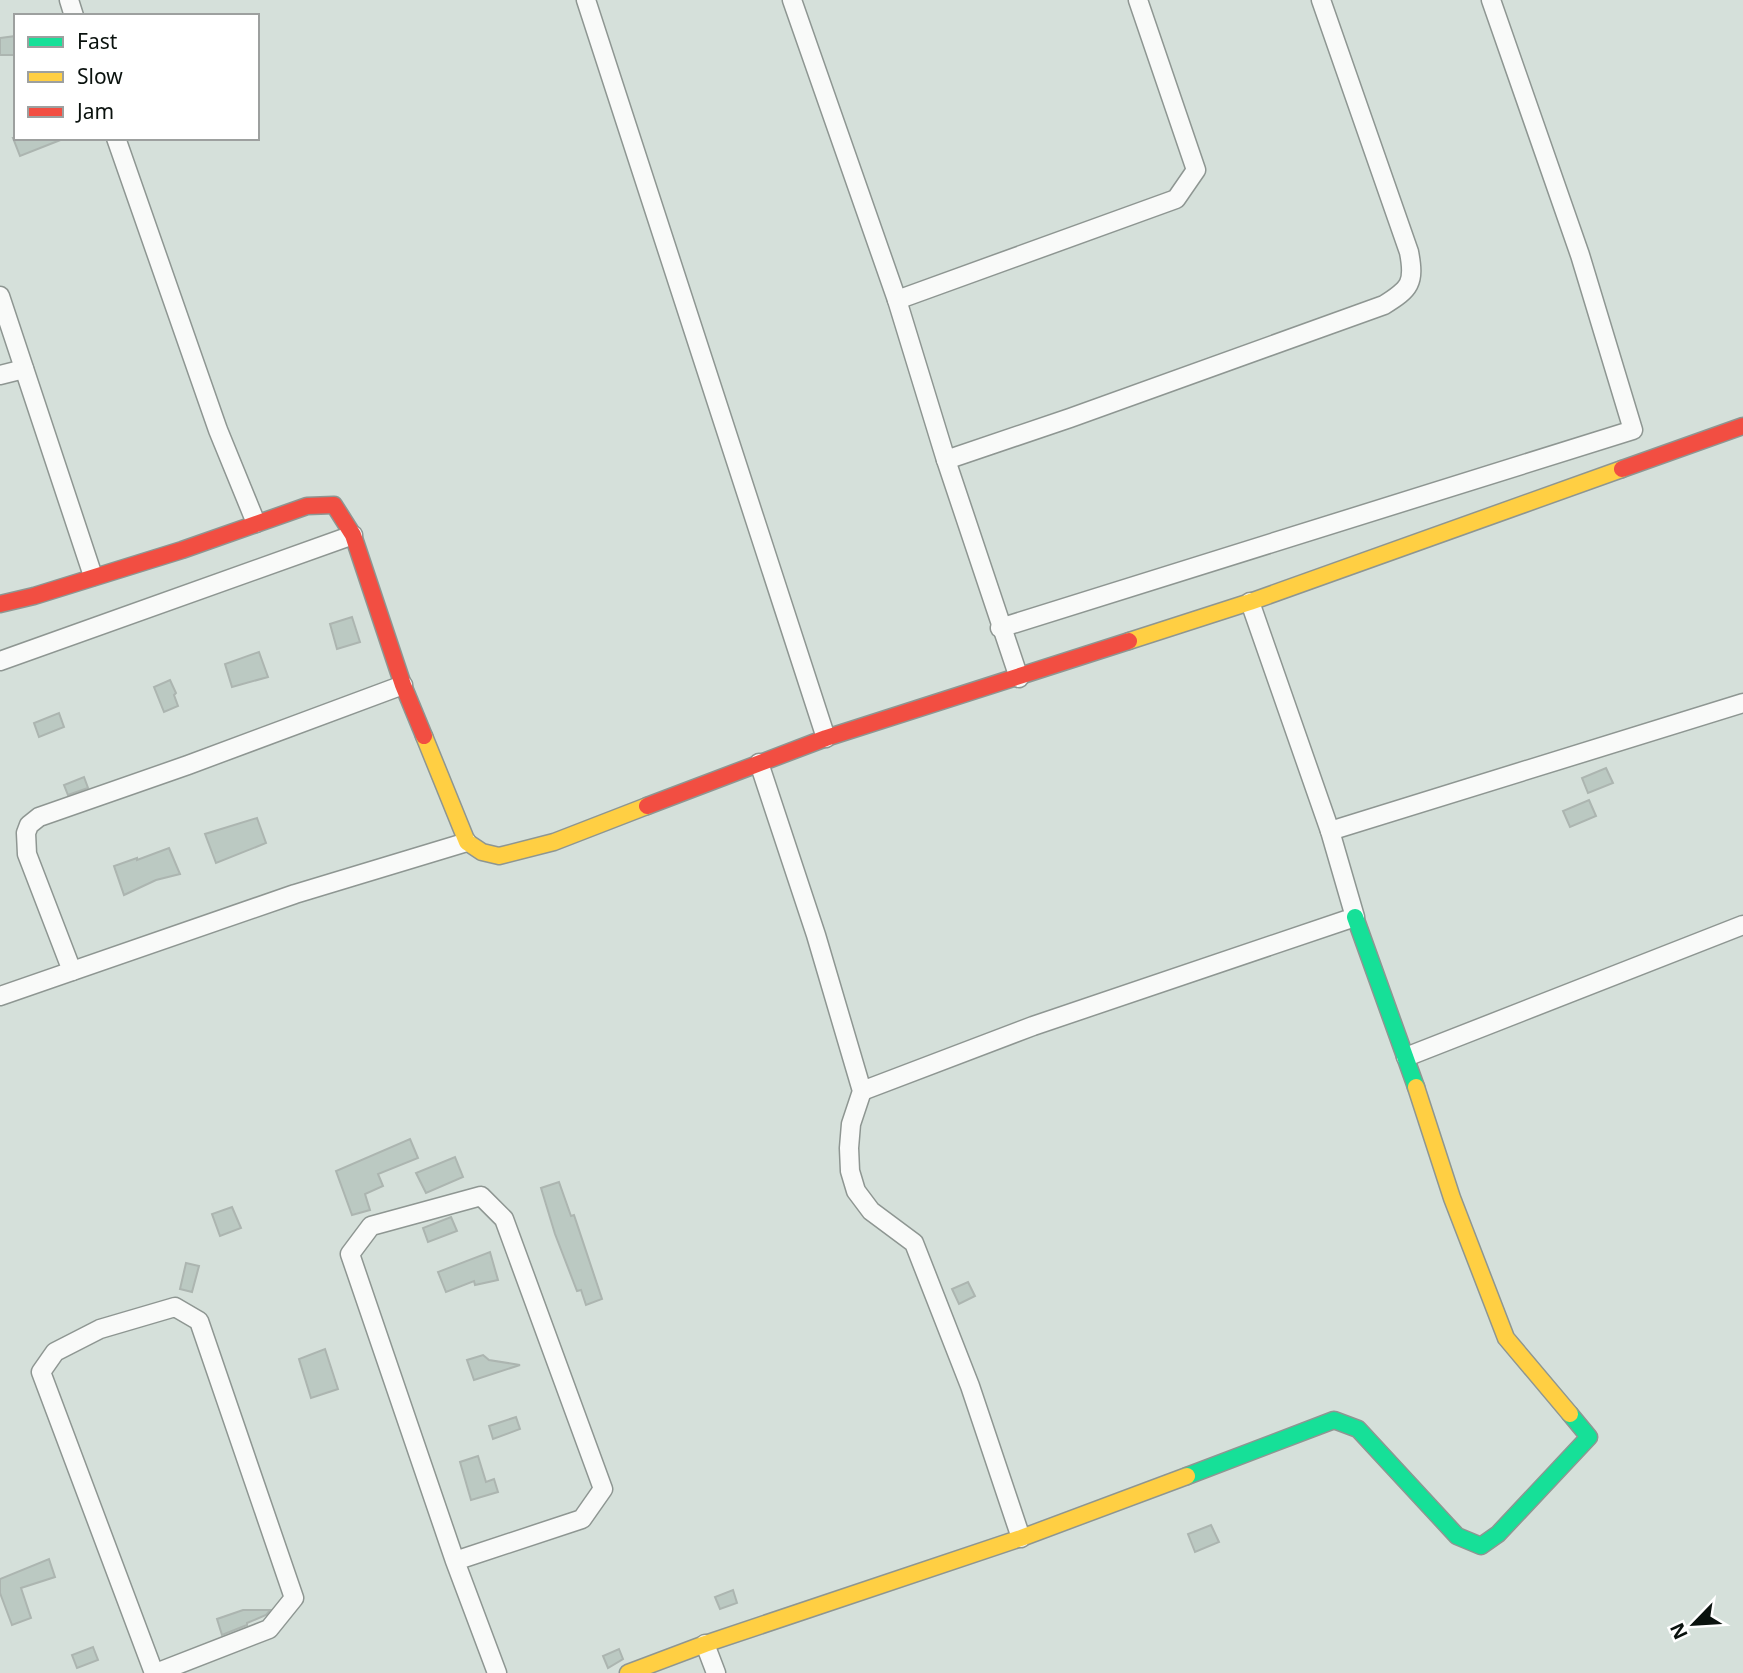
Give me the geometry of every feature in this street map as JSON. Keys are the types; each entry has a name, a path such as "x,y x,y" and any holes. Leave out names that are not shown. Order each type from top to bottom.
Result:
{"street":[{"path":"586,0 826,738"},
{"path":"792,0 897,300 946,460 1018,678"},
{"path":"897,300 1176,199 1196,170 1138,0"},
{"path":"946,460 1384,306 1403,294 1411,283 1409,252 1321,0"},
{"path":"1000,628 1633,430 1580,255 1491,0"},
{"path":"117,140 218,430 256,523"},
{"path":"0,296 93,576"},
{"path":"0,375 24,369"},
{"path":"0,604 182,550 307,506 334,505 352,535 403,685 467,842 491,855 523,851 554,842 826,738 1250,602 1743,426"},
{"path":"0,661 352,535"},
{"path":"628,1673 705,1644 1021,1538 1334,1420 1358,1429 1457,1536 1480,1546 1499,1534 1589,1437 1506,1338 1452,1198 1250,602"},
{"path":"72,971 27,854 26,833 29,825 39,817 403,685"},
{"path":"1329,831 1743,703"},
{"path":"759,763 816,935 862,1091 851,1124 849,1147 850,1171 856,1191 871,1211 914,1243 970,1386 1021,1538"},
{"path":"0,996 295,894 467,842"},
{"path":"862,1091 1033,1026 1355,917"},
{"path":"1406,1057 1743,925"},
{"path":"455,1561 582,1519 603,1489 504,1219 481,1196 372,1226 350,1254 455,1561 497,1673"},
{"path":"175,1307 199,1321 294,1598 269,1629 155,1673 41,1372 55,1352 100,1329 175,1307"},
{"path":"705,1644 716,1673"}],"building":[{"path":"14,36 14,55 0,55 0,38"},
{"path":"13,138 60,140 20,156"},
{"path":"352,617 360,642 337,649 330,624"},
{"path":"259,652 268,677 232,687 225,664"},
{"path":"170,680 178,706 164,712 154,687"},
{"path":"59,713 64,727 39,737 34,723"},
{"path":"1606,768 1613,783 1588,793 1582,778"},
{"path":"84,777 88,788 68,795 64,785"},
{"path":"1589,800 1596,816 1570,827 1563,811"},
{"path":"257,818 266,843 216,863 205,834"},
{"path":"169,848 180,874 156,880 124,895 114,866"},
{"path":"410,1139 418,1158 378,1174 383,1186 365,1194 370,1210 352,1215 336,1171"},
{"path":"455,1157 463,1177 426,1193 416,1173"},
{"path":"559,1182 571,1216 574,1215 602,1299 586,1305 581,1290 577,1291 555,1234 541,1188"},
{"path":"232,1207 241,1228 220,1236 212,1214"},
{"path":"451,1217 457,1231 428,1242 423,1228"},
{"path":"490,1252 498,1280 475,1285 474,1281 446,1292 438,1272"},
{"path":"186,1263 199,1266 192,1292 180,1289"},
{"path":"968,1282 975,1296 959,1304 952,1289"},
{"path":"325,1349 338,1389 311,1398 299,1359"},
{"path":"483,1355 489,1360 520,1365 474,1380 467,1360"},
{"path":"516,1417 520,1429 493,1439 489,1426"},
{"path":"478,1456 486,1482 494,1479 498,1492 471,1500 460,1462"},
{"path":"1211,1525 1219,1542 1195,1552 1188,1534"},
{"path":"49,1559 55,1577 21,1588 31,1618 12,1625 0,1593 0,1579"},
{"path":"733,1590 737,1603 720,1609 715,1597"},
{"path":"243,1610 270,1610 247,1625 222,1635 217,1619"},
{"path":"93,1647 98,1660 77,1668 72,1655"},
{"path":"619,1649 623,1659 608,1668 603,1656"}],"traffic: fast":[{"path":"1355,917 1416,1087"},
{"path":"1187,1476 1334,1420 1358,1429 1457,1536 1481,1546 1498,1534 1589,1437 1570,1414"}],"traffic: slow":[{"path":"1129,641 1250,602 1622,469"},
{"path":"424,736 467,842 482,852 499,856 554,842 647,806"},
{"path":"1416,1087 1452,1198 1506,1338 1570,1414"},
{"path":"628,1673 705,1644 1021,1538 1187,1476"}],"traffic: jam":[{"path":"1622,469 1743,426"},
{"path":"0,604 182,550 307,506 334,505 353,535 403,685 424,736"},
{"path":"647,806 826,738 1129,641"}]}
